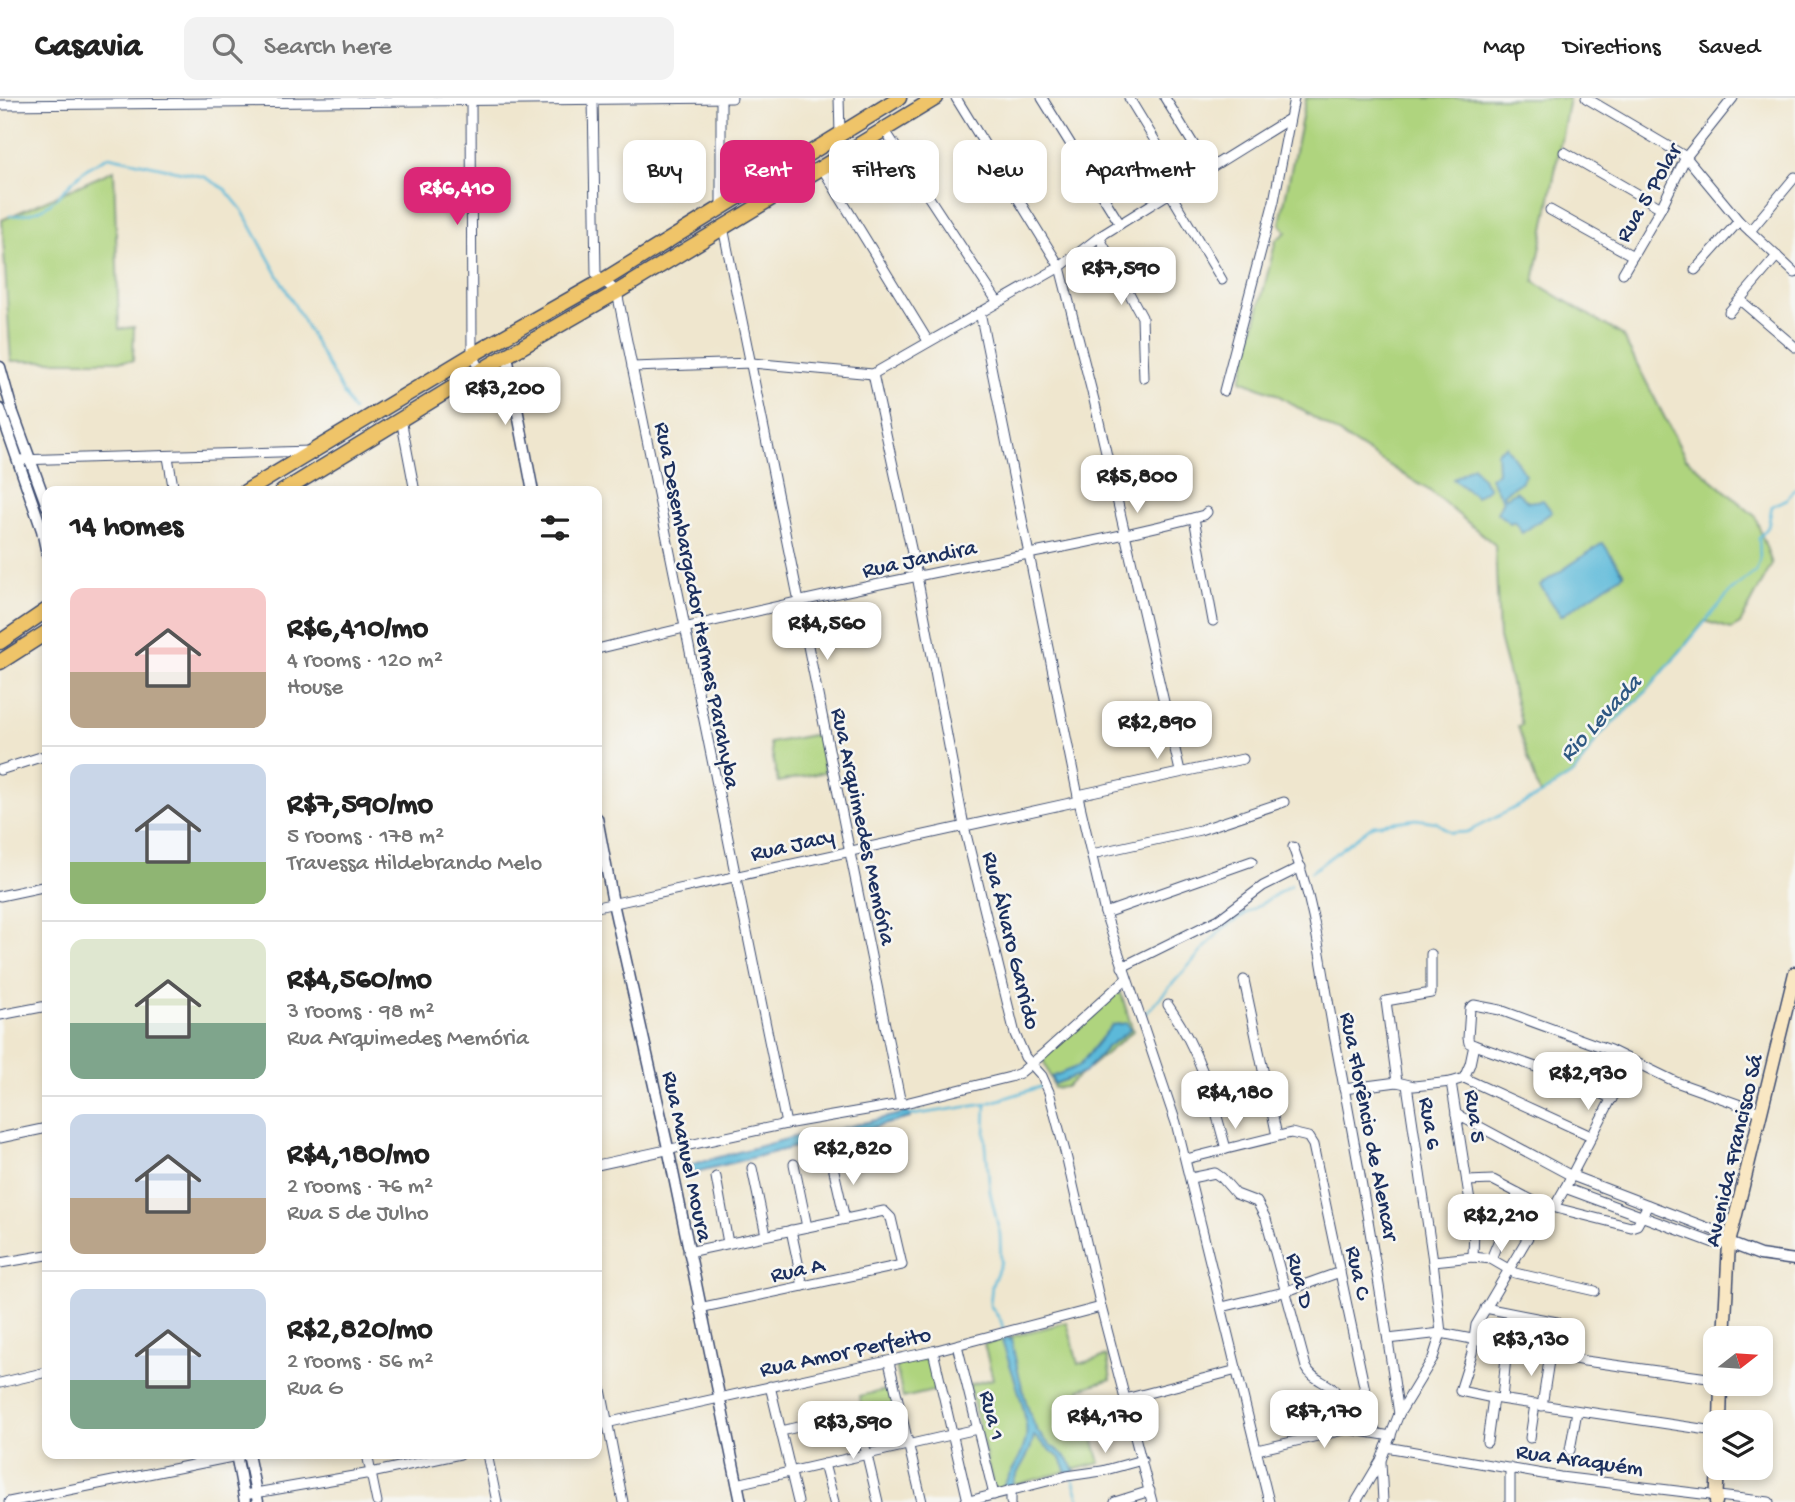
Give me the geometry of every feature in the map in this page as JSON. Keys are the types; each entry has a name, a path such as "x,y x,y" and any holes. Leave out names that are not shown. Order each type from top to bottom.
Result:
{"main road":[{"path":"254,486 472,355 604,280 899,98"},
{"path":"295,486 480,371 617,292 936,98"},
{"path":"0,642 42,613"},
{"path":"0,662 42,635"},
{"name":"Avenida Francisco Sá","path":"1725,1326 1729,1243 1795,973"},
{"path":"1716,1498 1717,1480"}],"street":[{"path":"593,98 596,274 617,292"},
{"path":"721,98 721,208"},
{"path":"0,105 108,101 732,98"},
{"path":"839,98 840,134"},
{"path":"956,98 1060,267 1126,535 1180,771"},
{"path":"1042,98 1120,224"},
{"path":"1129,98 1155,140"},
{"path":"1165,98 1191,140"},
{"path":"1224,391 1273,201 1294,98"},
{"path":"1586,98 1686,158 1739,221 1795,273"},
{"name":"Rua 5 Polar","path":"1623,274 1686,158 1733,98"},
{"path":"471,99 472,355 480,371"},
{"path":"1218,162 1289,119"},
{"path":"884,129 997,301"},
{"path":"1564,152 1661,208"},
{"path":"822,168 928,341"},
{"path":"1750,231 1795,177"},
{"path":"632,367 752,363 873,374 1060,267 1099,237 1155,203"},
{"path":"1177,203 1222,280"},
{"path":"1550,210 1633,256"},
{"path":"1695,270 1739,221"},
{"name":"Rua Arquimedes Memória","path":"723,227 901,1104"},
{"path":"1099,237 1142,317 1144,377"},
{"path":"1729,312 1777,256"},
{"name":"Rua Desembargador Hermes Parahyba","path":"617,292 786,1124"},
{"path":"1740,300 1795,347"},
{"path":"979,312 1078,798 1105,913 1176,1123 1269,1502"},
{"path":"507,356 532,486"},
{"path":"0,367 12,410 42,491"},
{"name":"Rua Álvaro Garrido","path":"873,374 917,576 964,825 1015,1034 1031,1065 1046,1081 1152,1502"},
{"path":"0,409 42,530"},
{"path":"399,421 414,486"},
{"path":"18,460 313,451"},
{"path":"168,457 173,486"},
{"name":"Rua Jandira","path":"602,648 917,576 1126,535 1195,518 1207,512"},
{"path":"1195,518 1213,621"},
{"path":"0,770 42,757"},
{"name":"Rua Jacy","path":"602,905 964,825 1180,771 1243,759"},
{"path":"1092,854 1200,830 1284,802"},
{"name":"Rua Manuel Moura","path":"602,845 741,1502"},
{"name":"Rua Florêncio de Alencar","path":"1293,847 1301,867 1344,1089 1379,1279 1399,1414"},
{"path":"1105,913 1252,861"},
{"path":"1122,968 1219,919 1263,887 1301,867"},
{"path":"0,896 42,887"},
{"name":"Rua 6","path":"1431,954 1431,993 1386,1001 1433,1261 1441,1333"},
{"path":"602,1163 786,1124 901,1104 1010,1077 1031,1065 1126,979"},
{"path":"1186,1160 1277,1136 1244,980"},
{"path":"1168,1005 1198,1055 1226,1149"},
{"name":"Rua 5","path":"1473,1257 1474,1227 1451,1082 1464,1077 1470,1064 1474,1045 1469,1043 1468,1038 1470,1008 1474,1005 1485,1006 1610,1050 1631,1061"},
{"path":"0,1015 42,1007"},
{"path":"1474,1045 1578,1082 1612,1099"},
{"path":"1703,1429 1497,1399 1460,1391 1475,1340 1473,1336 1476,1325 1543,1212 1550,1208 1565,1188 1631,1061 1676,1082 1760,1112"},
{"path":"1464,1077 1591,1136"},
{"path":"1344,1089 1451,1082"},
{"path":"1456,1114 1570,1175 1716,1231 1729,1243"},
{"path":"0,1138 42,1129"},
{"name":"Rua C","path":"1277,1136 1292,1133 1308,1137 1313,1146 1373,1428 1377,1433"},
{"path":"688,1252 845,1219 832,1162"},
{"path":"794,1164 807,1227"},
{"path":"752,1168 766,1235"},
{"name":"Rua D","path":"1191,1178 1215,1173 1236,1194 1260,1206 1308,1372 1336,1393 1348,1429"},
{"path":"716,1177 728,1243"},
{"path":"1467,1181 1493,1180 1550,1208 1631,1227 1637,1225 1648,1205"},
{"path":"1565,1188 1714,1243 1729,1243 1760,1255 1795,1260"},
{"path":"1491,1259 1518,1193"},
{"name":"Rua A","path":"699,1308 902,1265 888,1213 879,1211 845,1219"},
{"path":"791,1230 803,1286"},
{"path":"0,1263 42,1256"},
{"path":"1433,1261 1473,1257 1491,1259 1515,1273 1595,1290"},
{"path":"1222,1307 1284,1292 1340,1272"},
{"name":"Rua Amor Perfeito","path":"602,1424 933,1352 1101,1307"},
{"path":"1485,1308 1558,1322"},
{"path":"1356,1502 1381,1460 1399,1414 1433,1358 1441,1333"},
{"path":"1388,1339 1441,1333 1616,1366 1703,1377"},
{"name":"Rua 1","path":"957,1345 994,1494"},
{"path":"1487,1442 1507,1346"},
{"path":"933,1352 967,1502 1070,1475 1102,1471 1142,1460"},
{"path":"1530,1438 1550,1354"},
{"path":"889,1362 922,1502"},
{"path":"1125,1399 1237,1370"},
{"path":"0,1383 42,1373"},
{"path":"770,1387 798,1502"},
{"path":"602,1394 623,1502"},
{"path":"1570,1450 1577,1411"},
{"path":"781,1431 857,1413 878,1502"},
{"path":"737,1484 977,1429"},
{"path":"1257,1450 1348,1429 1391,1436"},
{"name":"Rua Araquém","path":"1386,1447 1643,1488 1769,1502"},
{"path":"9,1502 222,1459"},
{"path":"242,1459 244,1498 438,1459"},
{"path":"243,1459 257,1497"},
{"path":"368,1459 377,1502"},
{"path":"488,1459 497,1502"},
{"path":"1381,1460 1382,1502"},
{"path":"824,1464 834,1502"},
{"path":"1510,1468 1510,1502"},
{"path":"1011,1490 1011,1502"},
{"path":"1115,1502 1150,1491"}],"green space":[{"path":"1306,98 1569,98 1534,282 1622,335 1685,457 1755,516 1772,564 1740,624 1731,629 1705,621 1647,691 1601,734 1574,773 1540,795 1518,726 1522,725 1499,638 1495,545 1430,491 1276,394 1241,380 1276,240 1286,232 1280,223"},
{"path":"114,170 119,329 134,327 133,361 11,361 2,220"},
{"path":"818,734 825,772 778,782 770,743"},
{"path":"1117,993 1121,993 1133,1031 1066,1087 1054,1088 1043,1059 1045,1054"},
{"path":"1067,1322 1078,1364 1107,1356 1111,1379 1080,1389 1100,1463 994,1490 969,1385 993,1379 984,1344"},
{"path":"930,1358 937,1390 903,1398 896,1365"},
{"path":"891,1389 899,1425 867,1433 859,1396"}],"water":[{"path":"1506,446 1525,474 1522,481 1503,494 1505,498 1516,491 1528,502 1543,500 1552,512 1522,533 1514,521 1510,523 1497,513 1503,500 1490,478 1498,472 1497,452"},
{"path":"1473,466 1489,488 1476,497 1453,479"},
{"path":"1603,543 1624,574 1561,616 1540,585"},
{"path":"1127,1023 1130,1030 1106,1048 1084,1073 1054,1084 1051,1077 1079,1066 1112,1025"},
{"path":"908,1112 910,1118 684,1175 682,1167 794,1137"},
{"path":"1011,1339 1030,1415 1043,1439 1068,1459 1075,1472 1068,1474 1061,1459 1034,1436 1030,1450 1010,1487 1002,1488 1026,1438 1022,1404 1002,1341"}],"waterway":[{"path":"10,216 26,214 47,206 89,167 109,156 205,177 225,189 242,210 353,411"},
{"name":"Rio Levada","path":"1311,872 1373,825 1416,819 1436,822 1451,833 1467,832 1540,795 1574,773 1601,734 1647,691 1731,591 1756,571 1760,560 1759,538 1768,527 1772,506 1787,499 1795,488"},
{"path":"1146,1013 1223,928 1291,885"},
{"path":"906,1116 986,1104 1043,1086"},
{"path":"986,1104 985,1135 990,1192 1000,1234 1001,1262 992,1285 990,1305 1001,1321 1007,1342"},
{"path":"1073,1479 1080,1502"}]}
